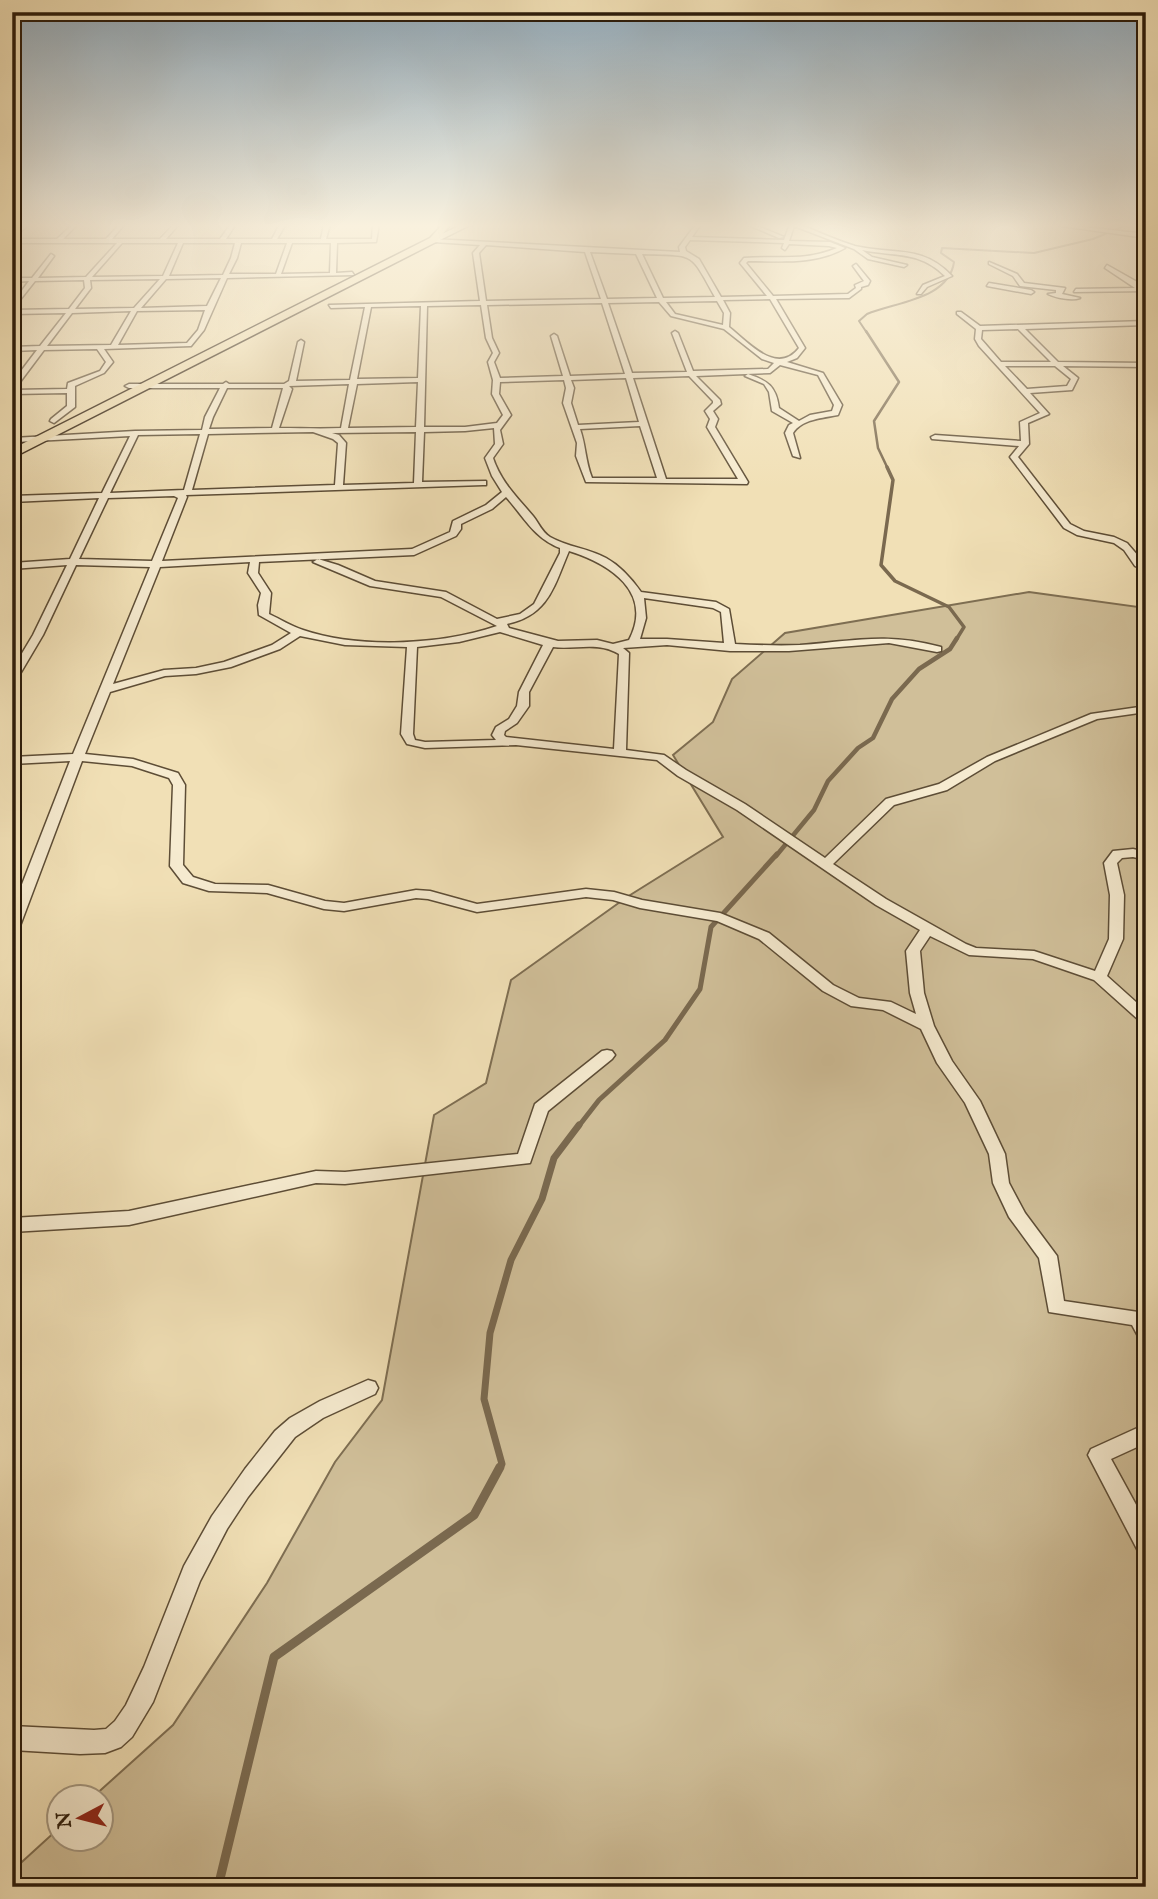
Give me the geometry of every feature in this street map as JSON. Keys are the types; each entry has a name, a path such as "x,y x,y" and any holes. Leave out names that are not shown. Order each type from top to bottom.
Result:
{"main road":[{"path":"14,441 275,313"},
{"path":"12,454 151,386 290,313"}],"street":[{"path":"12,390 68,313"},
{"path":"114,346 133,313"},
{"path":"12,349 189,345 201,330 208,313"},
{"path":"344,431 367,313"},
{"path":"418,485 424,313"},
{"path":"485,313 489,338 496,353 491,362 497,380 494,394 507,415 496,430 499,444 489,460 506,493 532,521 538,532 564,547 602,559 616,569 638,594 639,633 634,641"},
{"path":"608,313 662,480"},
{"path":"671,313 726,328 758,354 778,363 821,374 838,405 835,413 798,423 789,433 797,456"},
{"path":"726,328 727,313"},
{"path":"497,380 765,372 795,356 802,348 781,313"},
{"path":"959,313 979,328 1146,323"},
{"path":"1132,324 1146,331"},
{"path":"1020,327 1058,366 1075,378 1069,388 1025,391"},
{"path":"979,328 978,342 1045,414 1024,422 1025,444 1014,457 1028,470 1042,495 1068,526 1118,542 1129,550 1136,563 1146,568"},
{"path":"554,336 570,388 567,403 581,443 580,456 589,480 744,482 711,426 714,419 709,411 717,404 716,400 691,374 675,334"},
{"path":"275,430 301,342"},
{"path":"54,421 71,407 70,387 75,382 107,368 110,362 97,346"},
{"path":"998,364 1146,365"},
{"path":"759,379 765,372"},
{"path":"738,373 766,383 773,392 775,409 798,423"},
{"path":"129,386 421,380"},
{"path":"188,491 209,416 226,384"},
{"path":"12,390 71,391"},
{"path":"575,427 643,424"},
{"path":"14,441 135,433 344,431 499,425"},
{"path":"323,431 342,443 340,488"},
{"path":"12,678 38,635 135,433"},
{"path":"935,437 1025,444"},
{"path":"12,499 483,483"},
{"path":"13,926 183,497 176,493"},
{"path":"12,566 71,562 155,564 304,559 414,552 453,534 457,529 456,523 489,507 506,493"},
{"path":"255,560 253,573 266,593 264,615 299,632 355,642 412,644 451,639 511,621 541,606 550,591 550,580 557,570 558,560 565,553 564,547"},
{"path":"304,559 328,564 373,584 443,594 498,625 549,644 603,643 616,646 624,653 620,754"},
{"path":"638,594 716,605 726,611 730,648"},
{"path":"107,689 164,673 196,671 226,665 276,648 299,632"},
{"path":"616,646 634,641 730,648 808,647 850,639 897,639 937,649"},
{"path":"412,644 407,734 411,742 425,745 517,743"},
{"path":"549,644 524,692 523,706 513,721 500,729 498,735 502,740 660,757 881,902 928,929 974,952 1034,954 1099,977 1146,1019"},
{"path":"826,864 890,802 943,787 991,760 1095,716 1146,709"},
{"path":"12,761 79,757 129,760 174,776 179,785 176,866 188,880 214,888 268,889 324,905 344,907 416,894 430,895 477,908 539,901 565,894 614,895 640,904 720,917 764,936 828,988 856,1003 886,1005 927,1026"},
{"path":"1099,977 1116,939 1117,895 1110,863 1118,854 1146,856"},
{"path":"928,929 913,951 917,993 927,1026 945,1063 972,1101 997,1154 1001,1183 1018,1217 1048,1256 1056,1307 1138,1318 1146,1334"},
{"path":"12,1225 130,1217 316,1177 345,1178 524,1160 541,1108 607,1055"},
{"path":"12,1738 97,1742 112,1740 127,1726 216,1526 245,1483 288,1431 330,1404 368,1388"},
{"path":"1146,1433 1098,1455 1146,1544"}],"shaded area":[{"path":"1029,592 1146,608 1146,1887 12,1887 12,1871 46,1840 46,1854 116,1854 116,1784 107,1784 173,1725 267,1583 335,1462 382,1400 434,1115 486,1083 511,980 627,897 723,837 673,755 713,722 732,679 785,633"}],"waterway":[{"path":"867,333 859,321 871,313"},
{"path":"866,331 899,382 874,421 878,448 888,469"},
{"path":"887,467 893,480 881,565 895,581 949,607 964,627 956,640"},
{"path":"776,856 814,810 828,781 858,748 873,738 892,699 919,669 950,649 957,638"},
{"path":"578,1127 599,1100 665,1040 700,989 711,927 777,854"},
{"path":"499,1469 502,1464 484,1399 490,1333 511,1260 542,1199 554,1158 579,1125"},
{"path":"218,1887 274,1657 474,1515 500,1467"}]}
